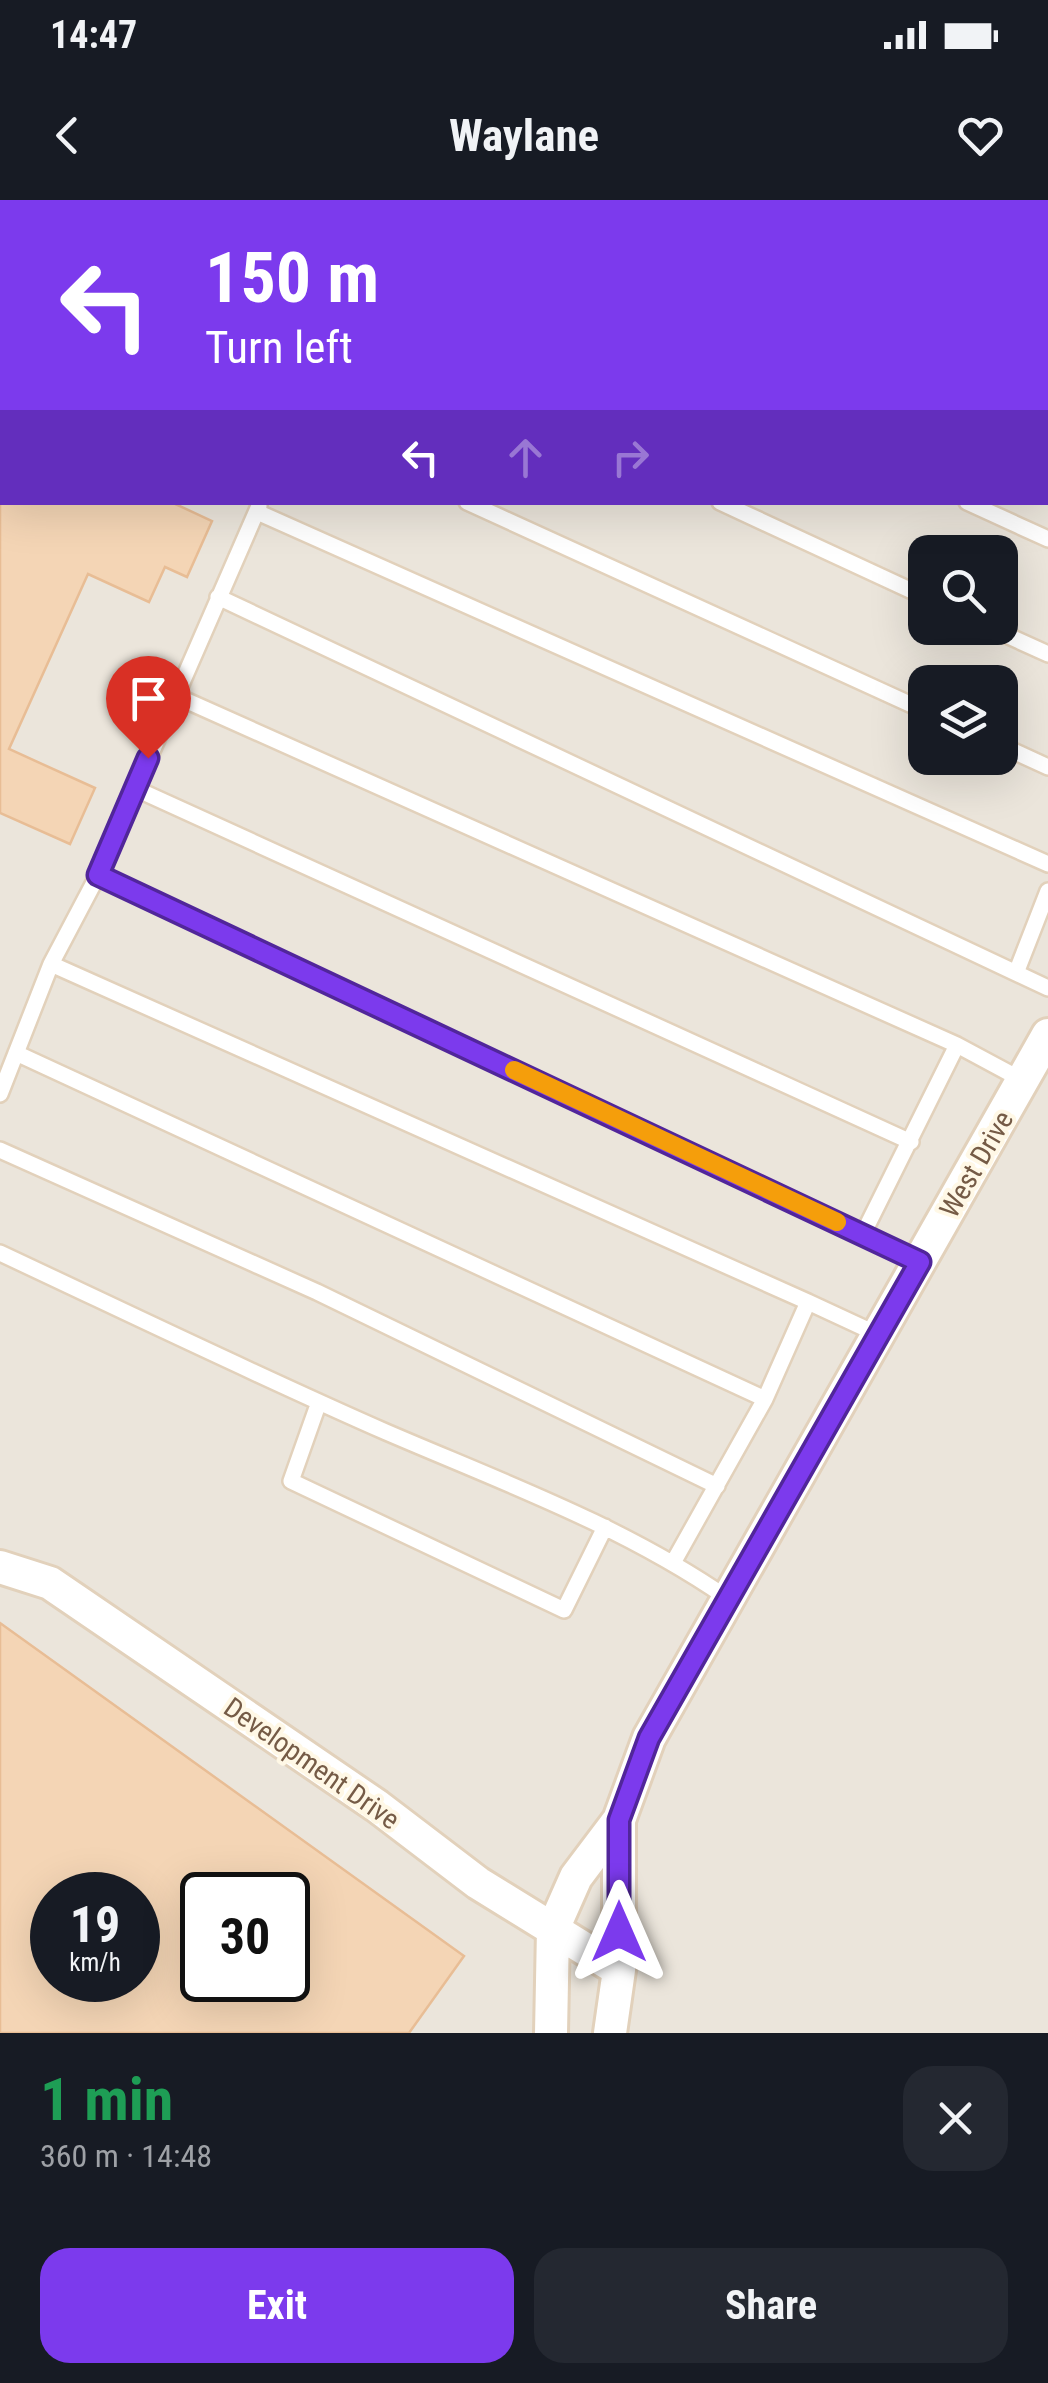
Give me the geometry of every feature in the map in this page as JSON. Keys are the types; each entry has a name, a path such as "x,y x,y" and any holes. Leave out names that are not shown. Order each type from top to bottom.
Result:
{"street":[{"name":"West Drive","path":"544,2030 553,1929 576,1877 619,1820 649,1738 1048,1035"},
{"name":"Development Drive","path":"0,1566 50,1583 377,1806 478,1883 620,1970"},
{"name":"West Drive","path":"610,2033 620,1970 619,1820"},
{"path":"544,2030 582,2033"}],"lane":[{"path":"475,505 908,703"},
{"path":"726,505 908,589"},
{"path":"974,505 1048,539"},
{"path":"0,1094 51,964 98,875 259,507 1048,864"},
{"path":"218,598 1048,988"},
{"path":"1018,640 1048,654"},
{"path":"176,696 957,1045 1024,1080"},
{"path":"1018,753 1048,766"},
{"path":"134,788 911,1142"},
{"path":"98,875 920,1262"},
{"path":"1016,973 1048,891"},
{"path":"51,964 877,1334"},
{"path":"862,1234 957,1045"},
{"path":"16,1053 765,1399"},
{"path":"0,1150 316,1292 716,1486"},
{"path":"0,1253 319,1402 605,1527 674,1561 727,1598"},
{"path":"674,1561 765,1399 808,1302"},
{"path":"319,1402 291,1481 564,1610 605,1527"}],"shaded area":[{"path":"0,505 1048,505 1048,2033 0,2033"}],"building":[{"path":"0,505 177,505 212,521 187,577 165,567 149,602 88,574 9,749 95,788 70,844 0,813"},
{"path":"0,1623 464,1956 409,2033 0,2033"}],"slow traffic":[{"path":"514,1070 837,1222"}],"route":[{"path":"148,758 98,875 920,1262 649,1738 619,1820 619,1932"}]}
